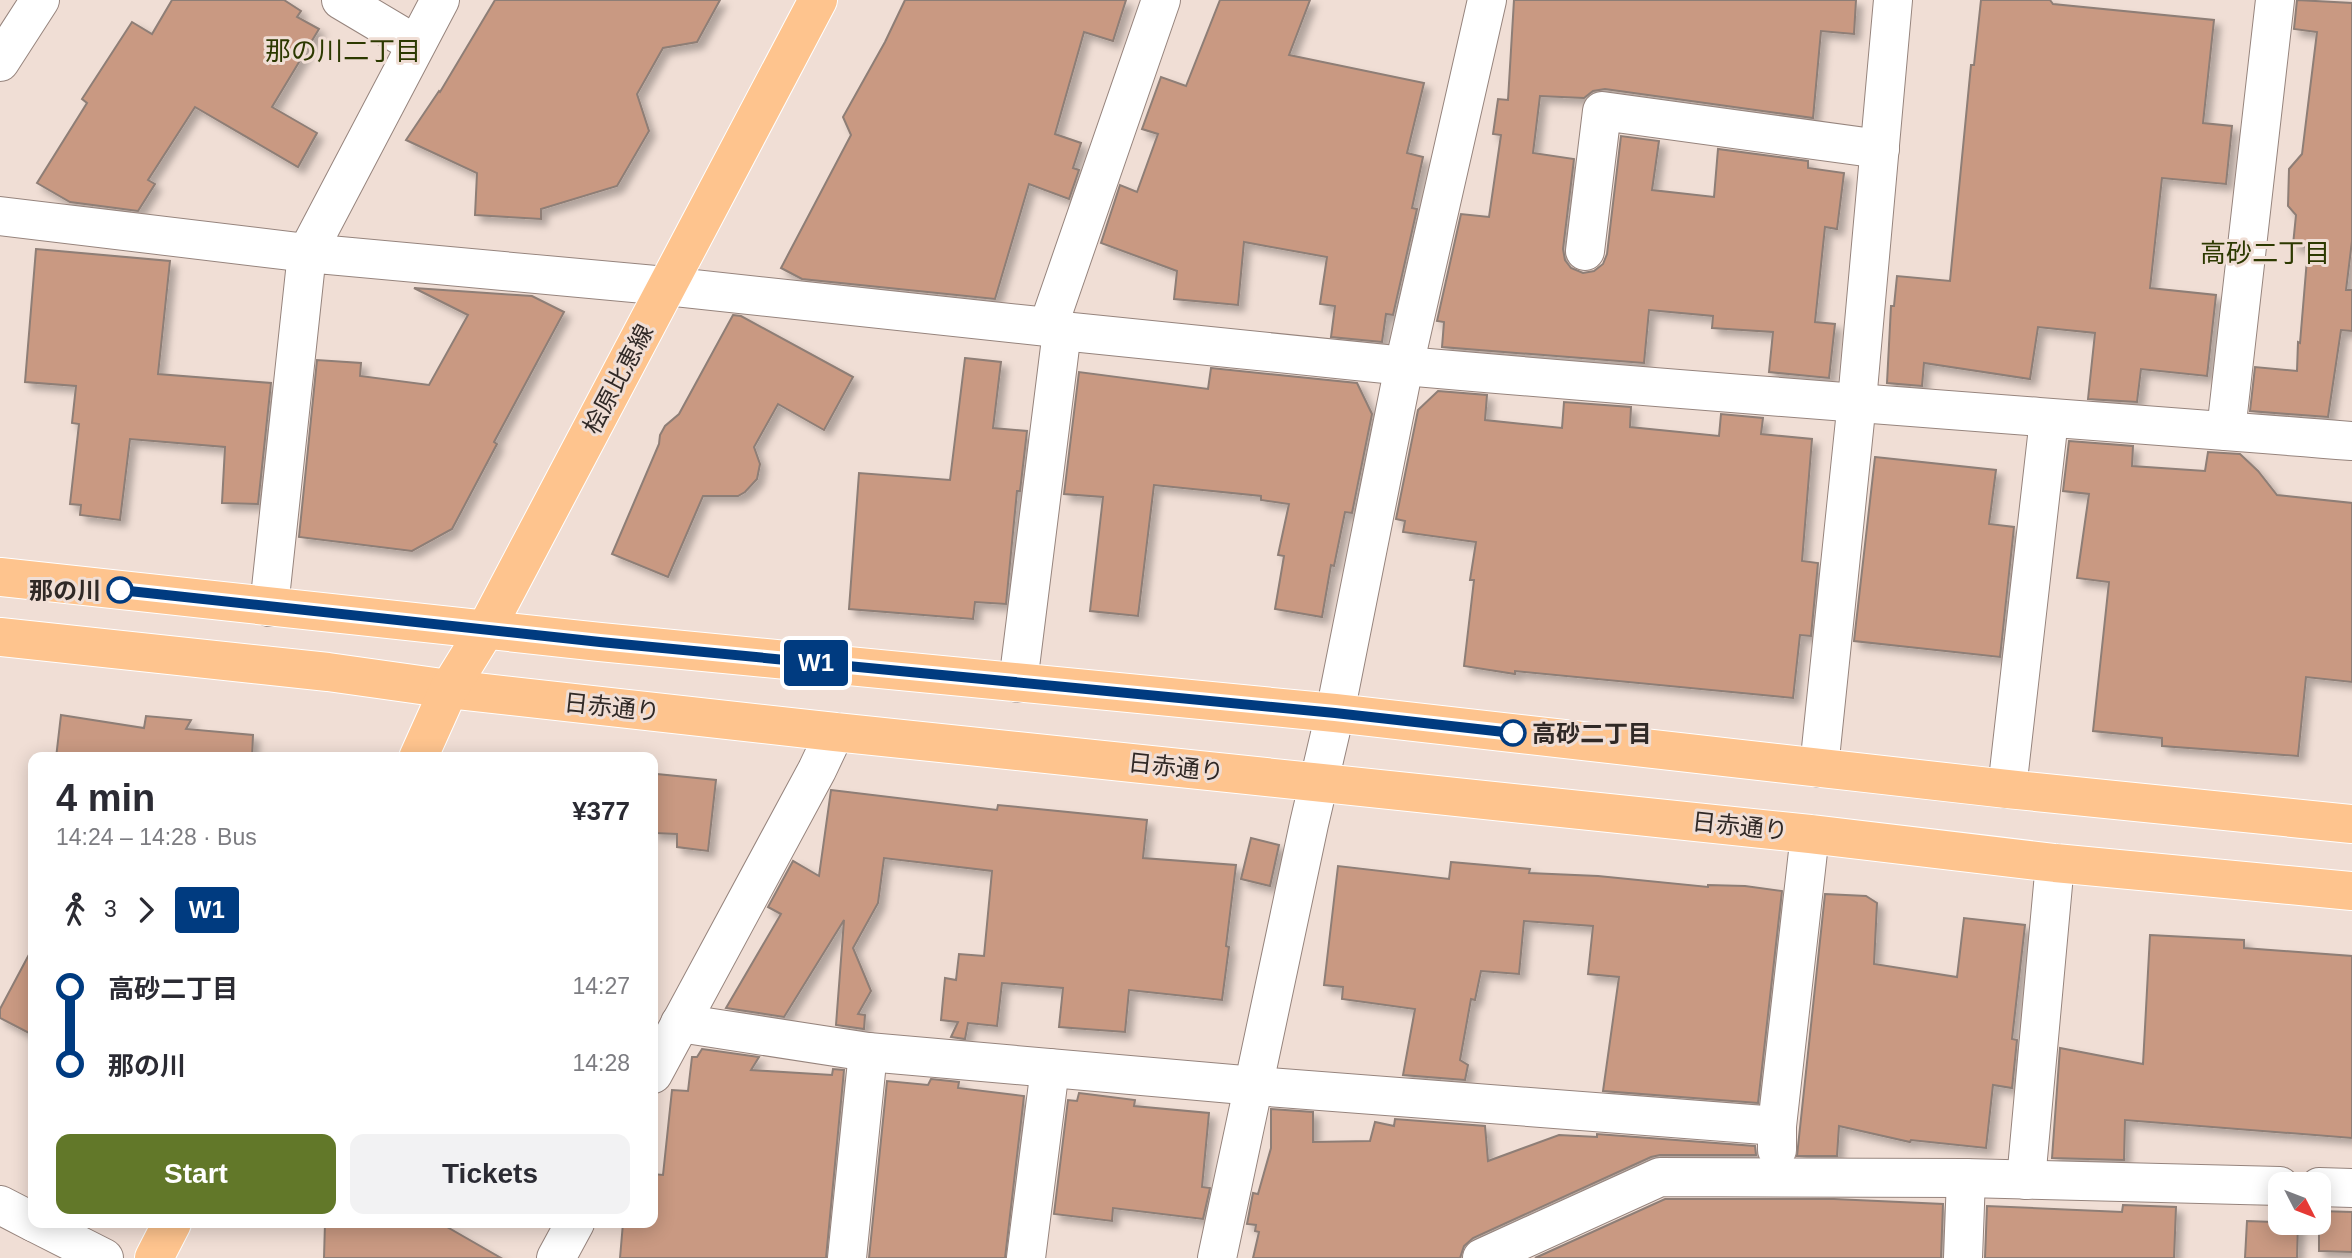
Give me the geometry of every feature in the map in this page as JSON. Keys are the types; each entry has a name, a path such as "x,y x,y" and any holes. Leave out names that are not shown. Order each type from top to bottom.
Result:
{"main road":[{"name":"桧原比恵線","path":"421,752 449,689 486,629 818,0"},
{"path":"0,577 269,607 1335,713 2007,789 2352,824"},
{"name":"日赤通り","path":"0,637 328,672 449,689 835,732 1810,834 2055,863 2352,891"},
{"path":"154,1258 169,1228"}],"street":[{"path":"0,62 40,0"},
{"path":"341,0 415,44"},
{"path":"269,607 307,254 440,0"},
{"path":"1018,683 1055,329 1161,0"},
{"path":"1217,1258 1335,713 1404,366 1487,0"},
{"path":"1819,768 1857,401 1893,0"},
{"path":"2226,431 2275,0"},
{"path":"1585,251 1602,111 1880,149"},
{"path":"0,216 307,254 666,286 1404,366 2352,441"},
{"path":"2007,789 2049,419"},
{"path":"658,1065 835,732"},
{"path":"1777,1176 1777,1126 1810,834"},
{"path":"2026,1180 2055,863"},
{"path":"680,1023 868,1052 1255,1086 1777,1126"},
{"path":"847,1258 868,1052"},
{"path":"1026,1258 1050,1068"},
{"path":"1482,1258 1660,1177 1966,1178 2268,1186"},
{"path":"1963,1258 1966,1178"},
{"path":"2331,1187 2352,1188"},
{"path":"0,1205 28,1220"},
{"path":"44,1228 104,1258"},
{"path":"556,1258 572,1228"}],"building":[{"path":"172,0 284,0 301,11 297,17 319,29 272,107 317,133 298,167 195,107 148,180 155,184 138,211 70,202 37,183 87,103 82,99 132,22 152,34"},
{"path":"495,0 720,0 697,42 663,48 637,94 649,131 617,186 541,209 541,219 475,215 477,173 406,140 440,92"},
{"path":"905,0 1126,0 1113,41 1084,32 1055,134 1081,143 1073,168 1079,170 1069,199 1029,184 995,299 802,279 781,268 851,135 843,117"},
{"path":"1220,0 1310,0 1289,55 1424,83 1407,153 1423,157 1412,208 1417,209 1393,315 1386,314 1382,342 1331,337 1335,306 1320,304 1327,257 1244,242 1238,305 1174,299 1177,271 1101,243 1120,185 1137,192 1158,134 1142,129 1161,77 1186,86"},
{"path":"1514,0 1856,0 1854,34 1821,31 1813,118 1605,89 1593,91 1584,98 1540,96 1533,153 1574,159 1563,249 1565,260 1571,268 1583,273 1594,271 1603,264 1607,254 1621,136 1659,141 1652,190 1714,197 1718,149 1808,161 1808,168 1844,173 1837,229 1825,227 1815,322 1835,324 1829,378 1769,372 1773,332 1712,328 1713,316 1649,310 1644,363 1442,347 1444,322 1437,321 1461,214 1489,217 1501,135 1493,134 1498,99 1508,100"},
{"path":"1981,0 2050,0 2053,4 2214,20 2203,123 2232,126 2226,184 2162,178 2150,288 2216,295 2207,376 2141,369 2137,402 2088,399 2095,333 2038,327 2030,379 1924,363 1922,386 1887,383 1891,306 1894,306 1897,276 1950,281 1971,65 1974,65"},
{"path":"2297,0 2352,3 2352,241 2346,290 2352,290 2352,331 2341,330 2328,417 2250,411 2255,367 2297,371 2308,247 2293,245 2296,215 2288,206 2289,169 2302,154 2317,32 2294,29"},
{"path":"36,249 170,261 158,374 271,383 258,504 222,503 225,447 130,439 120,520 80,515 81,505 70,504 79,424 72,423 76,386 25,382"},
{"path":"414,288 532,296 564,312 494,442 497,444 452,529 412,551 299,537 317,360 361,363 360,376 429,385 468,315"},
{"path":"733,315 741,316 853,377 824,430 778,404 754,447 760,464 757,479 738,496 703,496 668,577 612,554 659,444 660,435 665,426 679,414"},
{"path":"965,358 1001,362 993,428 1027,431 1020,491 1017,491 1006,604 975,602 973,619 849,609 859,473 950,480"},
{"path":"1211,368 1357,383 1372,414 1352,513 1345,512 1334,566 1331,565 1322,617 1275,609 1284,556 1278,555 1289,504 1261,500 1261,496 1154,485 1138,616 1090,611 1103,497 1064,494 1079,372 1208,389"},
{"path":"1438,391 1487,395 1485,420 1562,428 1564,402 1631,407 1630,427 1719,436 1721,414 1763,418 1761,434 1812,439 1802,561 1818,563 1811,636 1800,635 1793,698 1515,671 1515,674 1464,666 1474,580 1470,580 1476,542 1403,532 1405,521 1396,519 1418,410"},
{"path":"2069,441 2133,446 2132,466 2205,471 2208,452 2240,454 2277,495 2352,503 2352,682 2306,677 2298,756 2162,746 2162,738 2093,731 2109,582 2077,578 2089,494 2063,491"},
{"path":"1875,457 1996,470 1989,524 2014,527 2000,657 1854,641"},
{"path":"61,715 144,728 146,716 191,720 186,729 253,735 252,752 57,752"},
{"path":"658,774 716,780 708,851 677,847 677,834 658,833"},
{"path":"831,790 997,810 998,805 1147,820 1143,858 1236,865 1222,1000 1129,990 1125,1032 1059,1027 1063,988 1002,983 997,1026 968,1023 965,1039 951,1037 958,1022 941,1020 945,978 956,980 959,954 984,956 992,871 884,858 878,903 853,948 871,991 858,1014 865,1015 864,1029 836,1025 844,920 784,1017 726,1008 781,914 768,907 793,861 819,876"},
{"path":"1251,838 1279,845 1270,886 1241,879"},
{"path":"1451,862 1530,869 1529,873 1598,876 1708,887 1745,886 1782,891 1758,1103 1603,1091 1619,977 1588,974 1593,926 1524,921 1519,974 1481,971 1475,1000 1471,999 1460,1060 1468,1065 1465,1080 1403,1075 1415,1009 1342,999 1343,987 1324,985 1338,866 1449,879"},
{"path":"1825,894 1866,896 1877,903 1874,964 1957,977 1964,918 2025,925 2012,1039 2017,1040 2012,1088 1993,1085 1986,1148 1910,1142 1839,1126 1837,1156 1797,1156"},
{"path":"2150,935 2244,940 2244,948 2352,956 2352,1138 2125,1120 2124,1160 2052,1158 2060,1048 2143,1064"},
{"path":"28,956 28,1032 0,1018 0,1009"},
{"path":"702,1049 759,1057 751,1070 832,1075 833,1069 844,1070 826,1258 620,1258 623,1228 658,1228 658,1174 663,1175 672,1090 688,1091 692,1057 697,1057"},
{"path":"931,1079 959,1082 958,1088 1024,1096 1005,1258 869,1258 887,1081 928,1085"},
{"path":"1079,1093 1135,1100 1134,1106 1209,1113 1202,1187 1210,1188 1203,1219 1113,1208 1112,1221 1054,1214 1068,1100 1077,1101"},
{"path":"1271,1109 1313,1112 1313,1142 1370,1141 1375,1122 1394,1126 1395,1119 1485,1126 1488,1161 1559,1135 1597,1137 1597,1134 1755,1146 1756,1155 1651,1157 1473,1238 1464,1246 1460,1258 1253,1258 1259,1232 1255,1231 1256,1225 1247,1224 1253,1193 1258,1194 1271,1148"},
{"path":"1665,1199 1834,1199 1943,1204 1941,1258 1535,1258"},
{"path":"2123,1205 2176,1207 2174,1258 1985,1258 1987,1206 2122,1212"},
{"path":"2331,1211 2352,1212 2352,1252 2319,1251 2319,1236 2331,1236"},
{"path":"2247,1221 2268,1222 2268,1236 2298,1236 2297,1258 2245,1258"},
{"path":"325,1228 449,1228 501,1258 324,1258"}],"bus line":[{"name":"W1","path":"120,590 600,642 1335,713 1513,733"}],"place":[{"name":"那の川","path":"120,590"},
{"name":"高砂二丁目","path":"1513,733"}],"district":[{"name":"那の川二丁目","path":"343,51"},
{"name":"高砂二丁目","path":"2265,253"}]}
